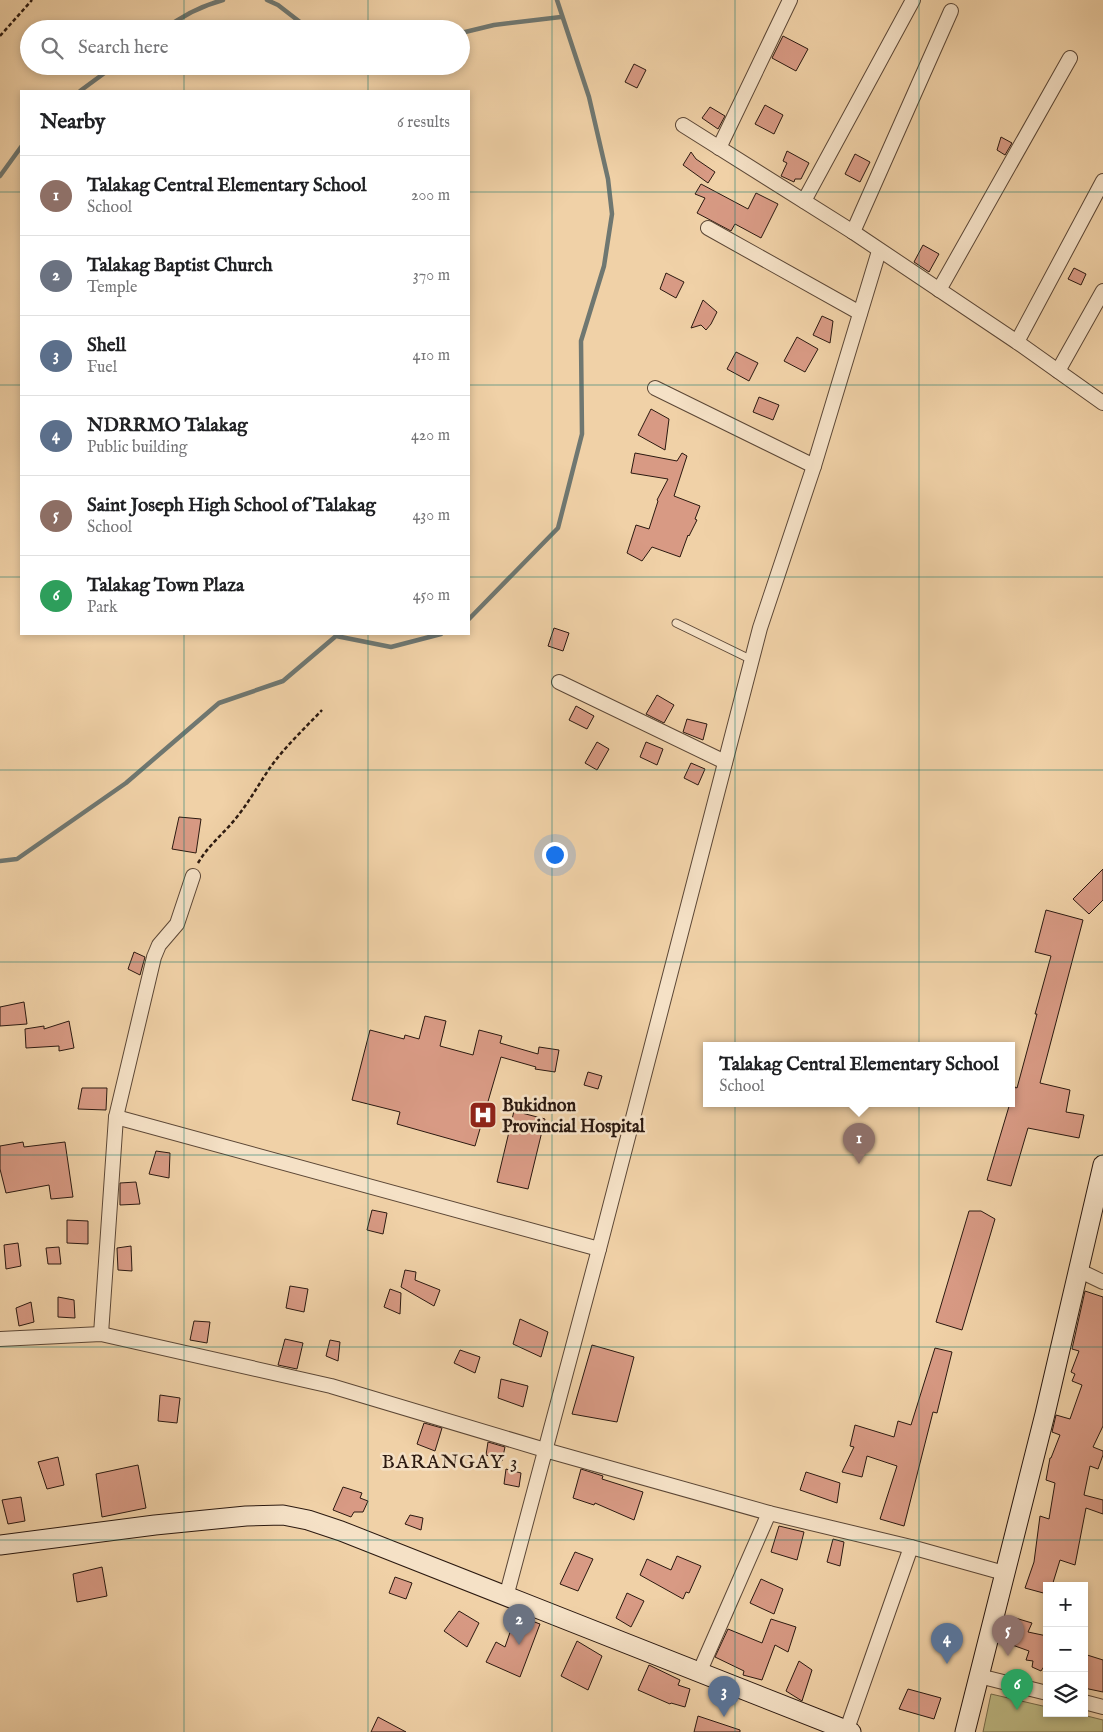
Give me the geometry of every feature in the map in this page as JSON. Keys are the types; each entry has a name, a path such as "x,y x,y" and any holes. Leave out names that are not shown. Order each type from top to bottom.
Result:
{"main road":[{"path":"965,1732 1080,1271 1103,1165"},
{"path":"0,1545 154,1525 246,1516 283,1515 308,1520 341,1531 699,1674 848,1731"}],"street":[{"path":"720,148 790,0"},
{"path":"804,201 912,0"},
{"path":"853,232 951,11"},
{"path":"939,290 1070,58"},
{"path":"683,125 853,232 1017,342 1103,403"},
{"path":"1017,342 1103,181"},
{"path":"708,228 860,312"},
{"path":"506,1597 599,1249 760,628 814,466 879,251"},
{"path":"1058,371 1103,291"},
{"path":"655,388 814,466"},
{"path":"559,682 725,762"},
{"path":"101,1334 116,1117 154,957 159,945 177,924 193,876"},
{"path":"116,1117 599,1249"},
{"path":"1080,1271 1103,1282"},
{"path":"0,1339 101,1334 331,1386 545,1450 769,1513 911,1547 1004,1573"},
{"path":"699,1674 769,1513"},
{"path":"848,1731 911,1547"},
{"path":"979,1676 1043,1692"},
{"path":"1088,1703 1103,1707"}],"lane":[{"path":"676,624 752,660"}],"path":[{"path":"0,36 32,0"},
{"path":"193,876 198,862 206,850 241,812 275,760 322,710"}],"shaded area":[{"path":"991,1694 1043,1706 1043,1717 1088,1716 1103,1720 1103,1732 983,1732"}],"building":[{"path":"783,36 808,49 796,71 772,58"},
{"path":"634,64 646,70 637,88 625,82"},
{"path":"765,105 783,115 774,134 755,124"},
{"path":"710,107 725,116 718,129 702,118"},
{"path":"1001,137 1012,143 1005,155 997,150"},
{"path":"787,151 809,163 801,179 795,179 794,182 781,176 787,163 783,161"},
{"path":"691,152 696,159 715,172 708,183 683,165"},
{"path":"855,154 870,162 860,182 845,174"},
{"path":"701,184 748,209 756,193 778,204 761,238 735,224 731,231 697,213 705,198 695,194"},
{"path":"923,245 939,254 929,272 914,262"},
{"path":"1074,268 1086,274 1081,285 1068,279"},
{"path":"666,273 684,282 676,298 660,289"},
{"path":"703,300 717,312 706,330 701,325 691,328"},
{"path":"822,316 833,321 830,343 813,335"},
{"path":"797,337 818,349 805,372 784,361"},
{"path":"736,352 758,363 749,381 727,369"},
{"path":"759,397 779,405 773,420 753,412"},
{"path":"651,409 669,419 665,450 638,435"},
{"path":"635,453 677,461 682,453 687,456 674,496 700,506 695,519 697,520 688,535 680,557 652,547 642,561 627,553 636,525 649,529 657,500 668,479 631,473"},
{"path":"554,628 569,633 563,651 548,646"},
{"path":"657,695 674,705 664,723 646,714"},
{"path":"576,706 594,716 587,729 569,720"},
{"path":"687,719 707,724 703,740 683,732"},
{"path":"597,742 609,749 597,770 585,763"},
{"path":"646,742 663,749 657,765 640,757"},
{"path":"691,763 705,769 698,785 684,778"},
{"path":"179,817 201,819 196,853 172,849"},
{"path":"1103,869 1103,900 1089,914 1073,899"},
{"path":"1046,910 1083,920 1040,1083 1070,1090 1066,1112 1084,1115 1079,1138 1028,1128 1011,1186 987,1180 1009,1107 1015,1107 1015,1087 1017,1088 1051,956 1035,952"},
{"path":"134,952 145,957 140,975 128,969"},
{"path":"24,1002 27,1024 0,1026 0,1007"},
{"path":"425,1016 446,1021 440,1046 473,1055 479,1030 502,1036 500,1043 538,1054 539,1047 559,1050 555,1072 535,1069 536,1067 501,1057 475,1146 397,1124 400,1112 352,1100 370,1030 404,1039 405,1035 419,1039"},
{"path":"69,1021 74,1048 59,1051 59,1046 26,1048 25,1029 44,1026 44,1029"},
{"path":"588,1072 602,1076 598,1089 584,1085"},
{"path":"82,1088 107,1088 106,1110 78,1109"},
{"path":"514,1111 545,1119 528,1189 497,1182"},
{"path":"23,1142 24,1147 65,1142 73,1197 51,1199 49,1185 6,1193 0,1169 0,1146"},
{"path":"156,1151 170,1153 169,1178 149,1174"},
{"path":"136,1182 140,1204 120,1205 120,1183"},
{"path":"372,1210 387,1213 383,1234 367,1230"},
{"path":"969,1211 981,1211 995,1219 962,1330 936,1322"},
{"path":"67,1220 88,1221 88,1244 67,1243"},
{"path":"18,1243 21,1266 6,1269 4,1245"},
{"path":"131,1246 132,1271 118,1270 117,1248"},
{"path":"59,1247 61,1264 48,1264 46,1248"},
{"path":"405,1270 416,1272 415,1280 440,1290 434,1306 401,1287"},
{"path":"290,1286 308,1289 304,1312 286,1308"},
{"path":"390,1289 401,1293 400,1314 384,1307"},
{"path":"1085,1291 1103,1297 1103,1426 1093,1447 1103,1451 1103,1455 1098,1469 1090,1466 1084,1495 1103,1500 1103,1514 1086,1508 1075,1565 1060,1560 1053,1582 1043,1582 1043,1593 1025,1588 1034,1562 1040,1516 1049,1519 1055,1483 1046,1480 1050,1458 1060,1435 1052,1432 1056,1415 1070,1419 1082,1385 1072,1381 1075,1374 1071,1372 1079,1351 1072,1349"},
{"path":"58,1297 74,1300 75,1318 58,1317"},
{"path":"31,1302 34,1322 19,1326 16,1308"},
{"path":"520,1319 548,1332 541,1357 513,1344"},
{"path":"194,1321 210,1322 207,1343 190,1340"},
{"path":"285,1339 303,1343 297,1369 278,1365"},
{"path":"330,1340 340,1342 338,1361 326,1356"},
{"path":"592,1345 634,1357 617,1422 572,1414"},
{"path":"935,1348 952,1352 937,1413 933,1412 904,1526 880,1519 897,1466 867,1456 862,1477 842,1472 854,1447 850,1446 855,1425 894,1437 898,1421 911,1425"},
{"path":"460,1350 480,1357 475,1373 454,1363"},
{"path":"501,1379 528,1386 523,1407 498,1398"},
{"path":"160,1395 180,1398 177,1423 158,1421"},
{"path":"424,1423 442,1428 435,1451 417,1444"},
{"path":"488,1442 505,1447 502,1461 486,1455"},
{"path":"58,1457 64,1485 47,1489 38,1462"},
{"path":"138,1465 146,1508 102,1517 96,1474"},
{"path":"506,1469 521,1473 519,1487 504,1484"},
{"path":"581,1469 603,1476 602,1479 643,1492 634,1520 595,1503 594,1505 573,1498"},
{"path":"806,1472 840,1483 837,1503 800,1490"},
{"path":"343,1487 362,1493 360,1498 368,1501 363,1512 354,1512 351,1517 333,1510"},
{"path":"21,1497 25,1521 8,1524 2,1500"},
{"path":"410,1515 423,1518 421,1530 405,1524"},
{"path":"779,1526 804,1532 797,1560 771,1552"},
{"path":"833,1539 844,1542 840,1566 827,1562"},
{"path":"575,1552 593,1559 578,1591 560,1584"},
{"path":"677,1556 701,1566 689,1593 686,1592 683,1599 640,1575 647,1559 671,1570"},
{"path":"102,1567 107,1596 77,1602 73,1574"},
{"path":"395,1577 412,1583 406,1599 389,1593"},
{"path":"761,1579 783,1589 774,1614 750,1603"},
{"path":"627,1593 644,1601 631,1627 616,1618"},
{"path":"459,1611 479,1623 467,1647 444,1631"},
{"path":"516,1615 540,1624 520,1677 486,1662 496,1642 505,1647"},
{"path":"1012,1617 1032,1623 1028,1632 1043,1635 1043,1668 1041,1671 1032,1667 1033,1661 1026,1660 1029,1651 1004,1642"},
{"path":"771,1619 796,1627 788,1652 775,1645 762,1680 743,1675 744,1671 715,1657 728,1629 762,1643"},
{"path":"577,1641 602,1656 588,1690 561,1676"},
{"path":"1088,1655 1103,1660 1103,1692 1088,1689"},
{"path":"799,1661 812,1670 802,1701 786,1691"},
{"path":"649,1665 680,1680 678,1685 690,1689 685,1707 670,1704 638,1690"},
{"path":"908,1689 941,1698 934,1719 899,1709"},
{"path":"698,1716 740,1730 740,1732 694,1732"},
{"path":"378,1717 406,1732 371,1732"}],"waterway":[{"path":"178,20 207,5 223,0"},
{"path":"267,0 278,5 297,20"},
{"path":"470,618 558,528 582,434 581,341 604,266 612,214 608,179 589,97 557,0"},
{"path":"470,31 494,25 561,17"},
{"path":"81,90 102,75"},
{"path":"0,176 20,148"},
{"path":"0,861 17,859 126,783 219,703 283,681 336,636 391,647 437,635"}],"place":[{"name":"Bukidnon Provincial Hospital","path":"483,1115"},
{"name":"Talakag Central Elementary School","path":"859,1164"},
{"name":"Talakag Baptist Church","path":"519,1645"},
{"name":"Saint Joseph High School of Talakag","path":"1008,1656"},
{"name":"NDRRMO Talakag","path":"947,1664"},
{"name":"Talakag Town Plaza","path":"1017,1710"},
{"name":"Shell","path":"724,1717"}],"district":[{"name":"BARANGAY 3","path":"450,1461"}]}
